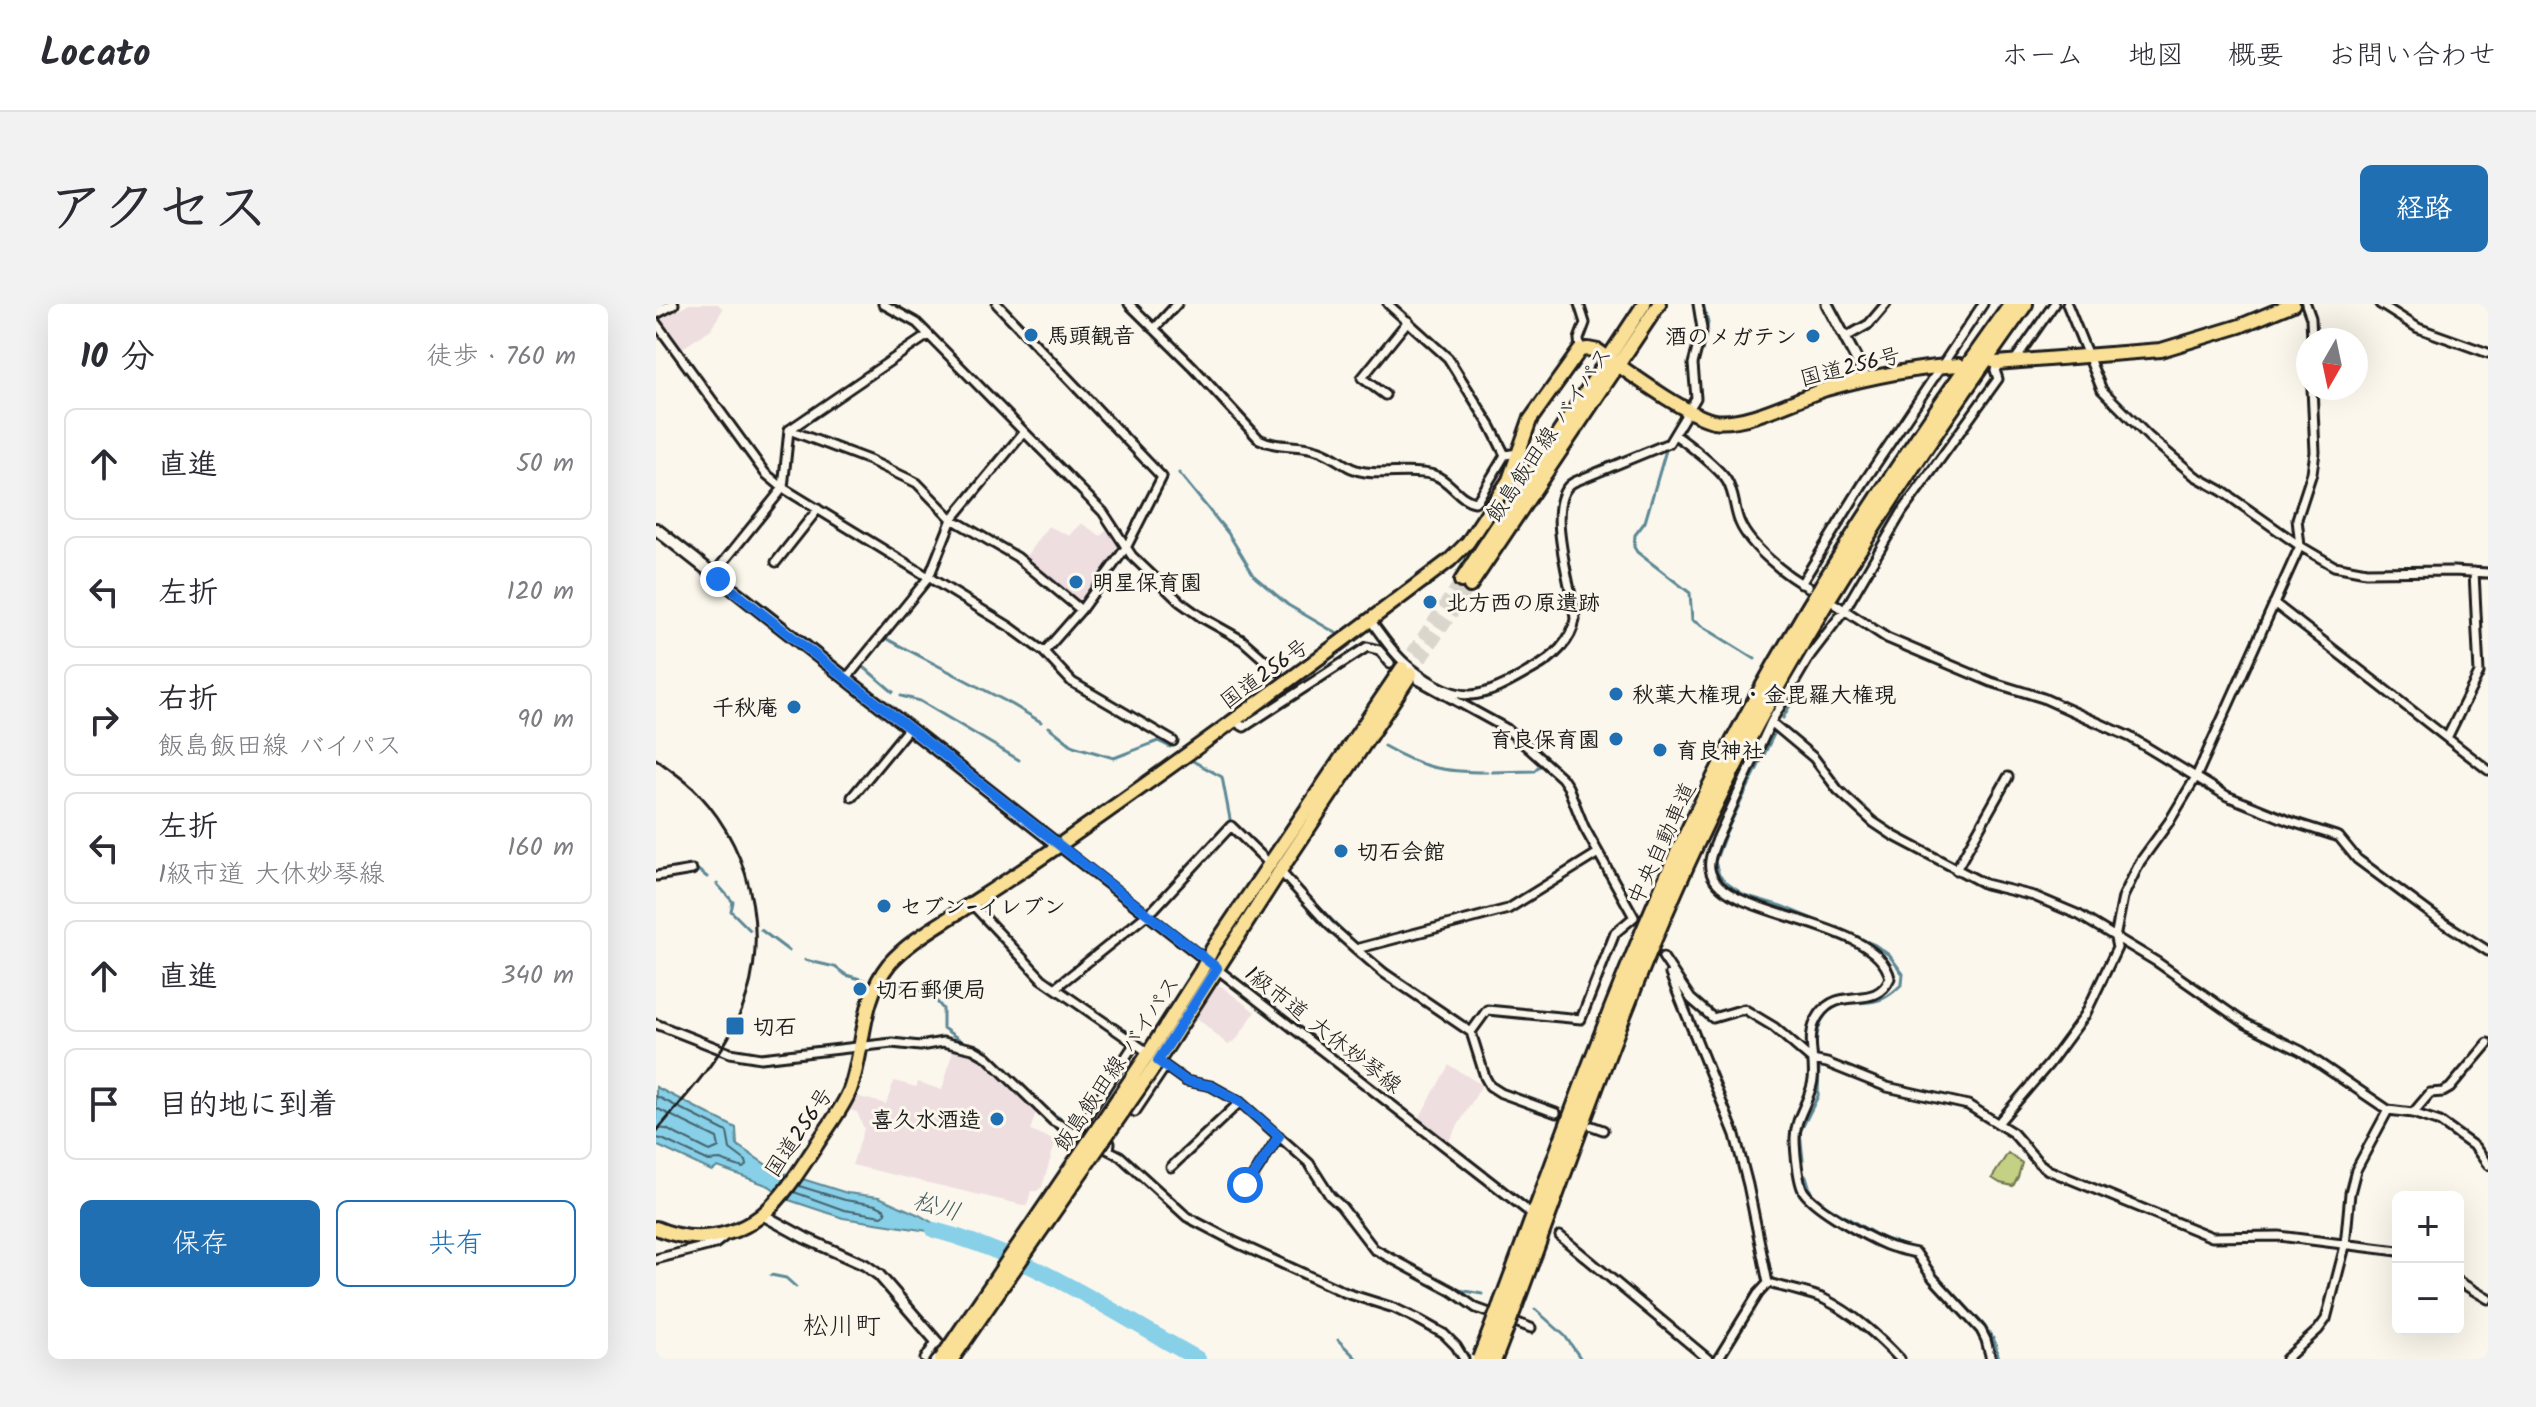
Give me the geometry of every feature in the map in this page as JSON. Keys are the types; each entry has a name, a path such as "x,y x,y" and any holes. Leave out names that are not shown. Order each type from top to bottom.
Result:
{"highway":[{"name":"中央自動車道","path":"1494,1359 1508,1304 1613,1007 1658,899 1708,792 1765,683 1822,585 1901,461 2012,304"},
{"name":"中央自動車道","path":"1480,1359 1508,1304 1646,958 1706,823 1745,745 1788,665 1842,577 1922,453 2025,304"}],"main road":[{"name":"飯島飯田線 バイパス","path":"1613,362 1644,304"},
{"name":"飯島飯田線 バイパス","path":"1466,584 1613,362 1659,304"},
{"path":"2003,362 2138,353 2188,343 2293,304"},
{"name":"国道256号","path":"726,1236 767,1211 809,1155 849,1092 870,1000 888,965 908,947 1059,846 1450,560 1468,542 1509,480 1530,420 1580,350 1593,349 1689,411 1711,420 1735,420 1867,379 1959,365"},
{"path":"656,529 1059,846"},
{"name":"飯島飯田線 バイパス","path":"952,1359 1155,1060 1211,964 1406,671"},
{"name":"飯島飯田線 バイパス","path":"941,1359 1155,1060"},
{"path":"656,1228 697,1237 726,1236"}],"street":[{"path":"656,313 673,304"},
{"path":"883,304 917,323 1103,512 1132,556 1180,602 1242,640 1277,671"},
{"path":"997,304 1162,477 1127,546 1081,610 1044,652"},
{"path":"1129,304 1259,439 1267,443 1319,450 1350,469 1436,476 1454,487 1466,500 1475,502 1505,455 1520,452"},
{"path":"1154,329 1177,304"},
{"path":"1388,304 1448,358 1505,455"},
{"path":"1579,304 1585,323 1579,339 1580,350"},
{"path":"1370,620 1406,664 1456,693 1469,695 1509,682 1557,653 1574,626 1575,612 1559,523 1563,492 1574,482 1669,443 1675,435 1696,398 1693,364 1702,329 1698,304"},
{"path":"1827,304 1867,379"},
{"path":"1846,337 1869,324 1886,304"},
{"path":"1675,435 1690,444 1727,481 1746,536 1767,557 1805,586 1941,366 1983,304"},
{"path":"1991,1359 1981,1330 1933,1278 1916,1253 1887,1246 1840,1220 1805,1194 1801,1186 1795,1138 1798,1118 1810,1094 1814,1075 1811,1033 1819,1014 1839,999 1878,994 1890,978 1885,963 1855,941 1747,903 1715,883 1710,869 1711,856 1771,722 1811,654 1844,611 1902,512 1998,379 1995,370 2054,304"},
{"path":"2067,304 2102,390 2149,437 2195,476 2222,491 2300,546 2334,566 2366,572 2488,573"},
{"path":"2306,304 2311,328"},
{"path":"2380,304 2418,328 2488,353"},
{"path":"1385,395 1362,378 1408,321"},
{"path":"656,323 765,473 783,488 1010,627 1044,652 1072,682 1173,741"},
{"path":"713,575 783,488 789,430 928,335"},
{"path":"1999,1122 2049,1064 2085,1015 2117,948 2115,938 2123,897 2140,862 2196,777 2300,546 2297,519 2312,473 2315,452 2313,400"},
{"path":"789,430 869,460 917,483 952,519 1017,557 1081,610"},
{"path":"846,679 929,577 952,519 1024,432"},
{"path":"776,562 818,509"},
{"path":"2447,738 2479,673 2474,572"},
{"path":"2274,603 2488,770"},
{"path":"1835,604 1900,643 1991,682 2043,698 2130,737 2227,796 2339,837 2357,859 2438,919 2488,951"},
{"path":"1232,720 1244,727 1367,647 1379,650 1406,671 1507,729 1562,778 1598,853 1634,917 1615,933 1581,1019 1487,1010 1471,1032"},
{"path":"1771,722 1814,758 1838,790 1873,822 1956,870 1994,887 2034,896 2079,915 2157,962 2246,1024 2301,1051 2388,1110 2413,1113 2440,1122 2475,1147 2488,1165"},
{"path":"852,797 908,729"},
{"path":"1956,870 2008,777"},
{"path":"1055,988 1148,914 1231,826 1356,949 1384,973 1471,1032 1490,1086 1556,1113"},
{"name":"1級市道 大休妙琴線","path":"1059,846 1528,1211"},
{"path":"1356,949 1508,909 1598,853"},
{"path":"656,876 692,870"},
{"path":"972,904 1030,967 1055,988 1186,1081 1211,1086 1240,1102 1309,1163 1330,1196 1374,1249 1452,1291 1476,1308 1531,1328"},
{"path":"1768,1283 1735,1135 1663,957 1691,999 1713,1018 1744,1009 1774,1027 1812,1060 1887,1087 1956,1101 1999,1122 2048,1170 2212,1237 2279,1236 2392,1250"},
{"path":"656,1024 730,1053 761,1058 892,1043 920,1046 943,1042 973,1049 987,1057 1053,1121 1120,1156 1187,1217 1346,1293 1394,1308 1419,1320 1444,1334 1464,1359"},
{"path":"1109,1150 1110,1143 1084,1121 1135,1043"},
{"path":"2413,1113 2430,1093 2450,1088 2488,1043"},
{"path":"1135,1112 1155,1060"},
{"path":"1171,1167 1240,1102"},
{"path":"2286,1359 2326,1319 2345,1246 2350,1193 2356,1170 2388,1110"},
{"path":"1592,1126 1603,1130"},
{"path":"1245,1185 1279,1136"},
{"path":"767,1211 813,1242 865,1265 879,1275 952,1359"},
{"path":"656,1259 715,1244 726,1236"},
{"path":"1560,1236 1708,1359"},
{"path":"1718,1359 1768,1283"},
{"path":"1768,1283 1821,1298 1844,1311 1875,1333 1900,1359"},
{"path":"2464,1285 2488,1299"},
{"path":"925,1359 936,1342"}],"shaded area":[{"path":"689,304 718,304 723,309 711,329 680,350 660,321"},
{"name":"明星保育園","path":"1081,523 1101,536 1110,526 1124,547 1082,606 1026,558 1048,526 1070,536"},
{"path":"1215,986 1221,986 1255,1012 1237,1039 1228,1045 1196,1017"},
{"path":"954,1047 972,1052 989,1064 1036,1112 1030,1131 1056,1140 1042,1187 1031,1191 1027,1206 852,1165 864,1129 857,1112 845,1109 852,1095 886,1104 894,1081 916,1087 918,1082 942,1090"},
{"path":"1449,1065 1482,1085 1447,1144 1418,1120"}],"green space":[{"path":"2008,1153 2022,1163 2013,1186 1992,1178"}],"water":[{"path":"656,1087 736,1128 737,1145 774,1170 847,1193 879,1197 954,1235 843,1218 789,1200 769,1186 718,1167 712,1171 656,1145"}],"waterway":[{"path":"1702,351 1708,323 1703,304"},
{"path":"1666,450 1645,522 1635,535 1634,547 1690,593 1692,620 1755,659"},
{"path":"1179,473 1228,533 1255,577 1288,605 1336,633"},
{"path":"887,639 1041,722"},
{"path":"865,668 893,692"},
{"path":"1783,718 1800,687"},
{"path":"901,696 920,701 1019,760"},
{"path":"1049,727 1073,746 1114,758 1158,741 1170,747"},
{"path":"1774,734 1726,832 1715,862 1719,875 1744,895 1781,906 1875,945 1889,955 1903,974 1902,984 1885,998 1840,1005 1826,1014 1817,1036 1817,1054"},
{"path":"1384,746 1433,767 1487,772"},
{"path":"1191,760 1222,777 1230,819"},
{"path":"1492,772 1534,771 1541,764"},
{"path":"676,868 694,867 707,877"},
{"path":"656,872 662,870"},
{"path":"717,884 733,902 731,911 750,930"},
{"path":"1304,892 1358,946"},
{"path":"761,930 789,951"},
{"path":"1366,953 1418,992"},
{"path":"805,960 835,967 846,975 864,980"},
{"path":"1030,961 1053,983"},
{"path":"888,981 932,997 943,1009 943,1028 966,1044"},
{"path":"1060,987 1106,1018"},
{"path":"1125,1030 1140,1040"},
{"path":"1469,1039 1482,1081 1498,1095"},
{"path":"1170,1064 1191,1079"},
{"path":"1803,1160 1800,1132 1818,1096 1819,1067"},
{"path":"1046,1109 1073,1127"},
{"path":"1319,1172 1343,1204"},
{"path":"1806,1176 1811,1193 1825,1205 1882,1238 1918,1250 1938,1277 1983,1324 1994,1340 1999,1359"},
{"name":"松川","path":"934,1230 1037,1269 1198,1359"},
{"path":"771,1275 786,1278 796,1287"},
{"path":"1454,1289 1482,1294"},
{"path":"1535,1309 1565,1336 1581,1359"},
{"path":"1338,1340 1357,1359"}],"tunnel":[{"path":"1402,668 1461,581"},
{"path":"1411,674 1470,586"},
{"path":"1105,1091 1135,1112"}],"railway":[{"path":"656,759 698,793 718,817 734,844 745,873 755,935 747,996 735,1025 709,1067 656,1132"}],"place":[{"name":"馬頭観音","path":"1031,335"},
{"name":"酒のメガテン","path":"1813,336"},
{"name":"明星保育園","path":"1076,582"},
{"name":"北方西の原遺跡","path":"1430,602"},
{"name":"秋葉大権現・金毘羅大権現","path":"1616,694"},
{"name":"千秋庵","path":"794,707"},
{"name":"育良保育園","path":"1616,739"},
{"name":"育良神社","path":"1660,750"},
{"name":"切石会館","path":"1341,851"},
{"name":"セブン-イレブン","path":"884,906"},
{"name":"切石郵便局","path":"860,989"},
{"name":"切石","path":"735,1026"},
{"name":"喜久水酒造","path":"997,1119"}],"district":[{"name":"松川町","path":"842,1325"}],"route":[{"path":"718,579 1217,968 1158,1061 1186,1081 1211,1086 1240,1102 1279,1136 1245,1185"}]}
